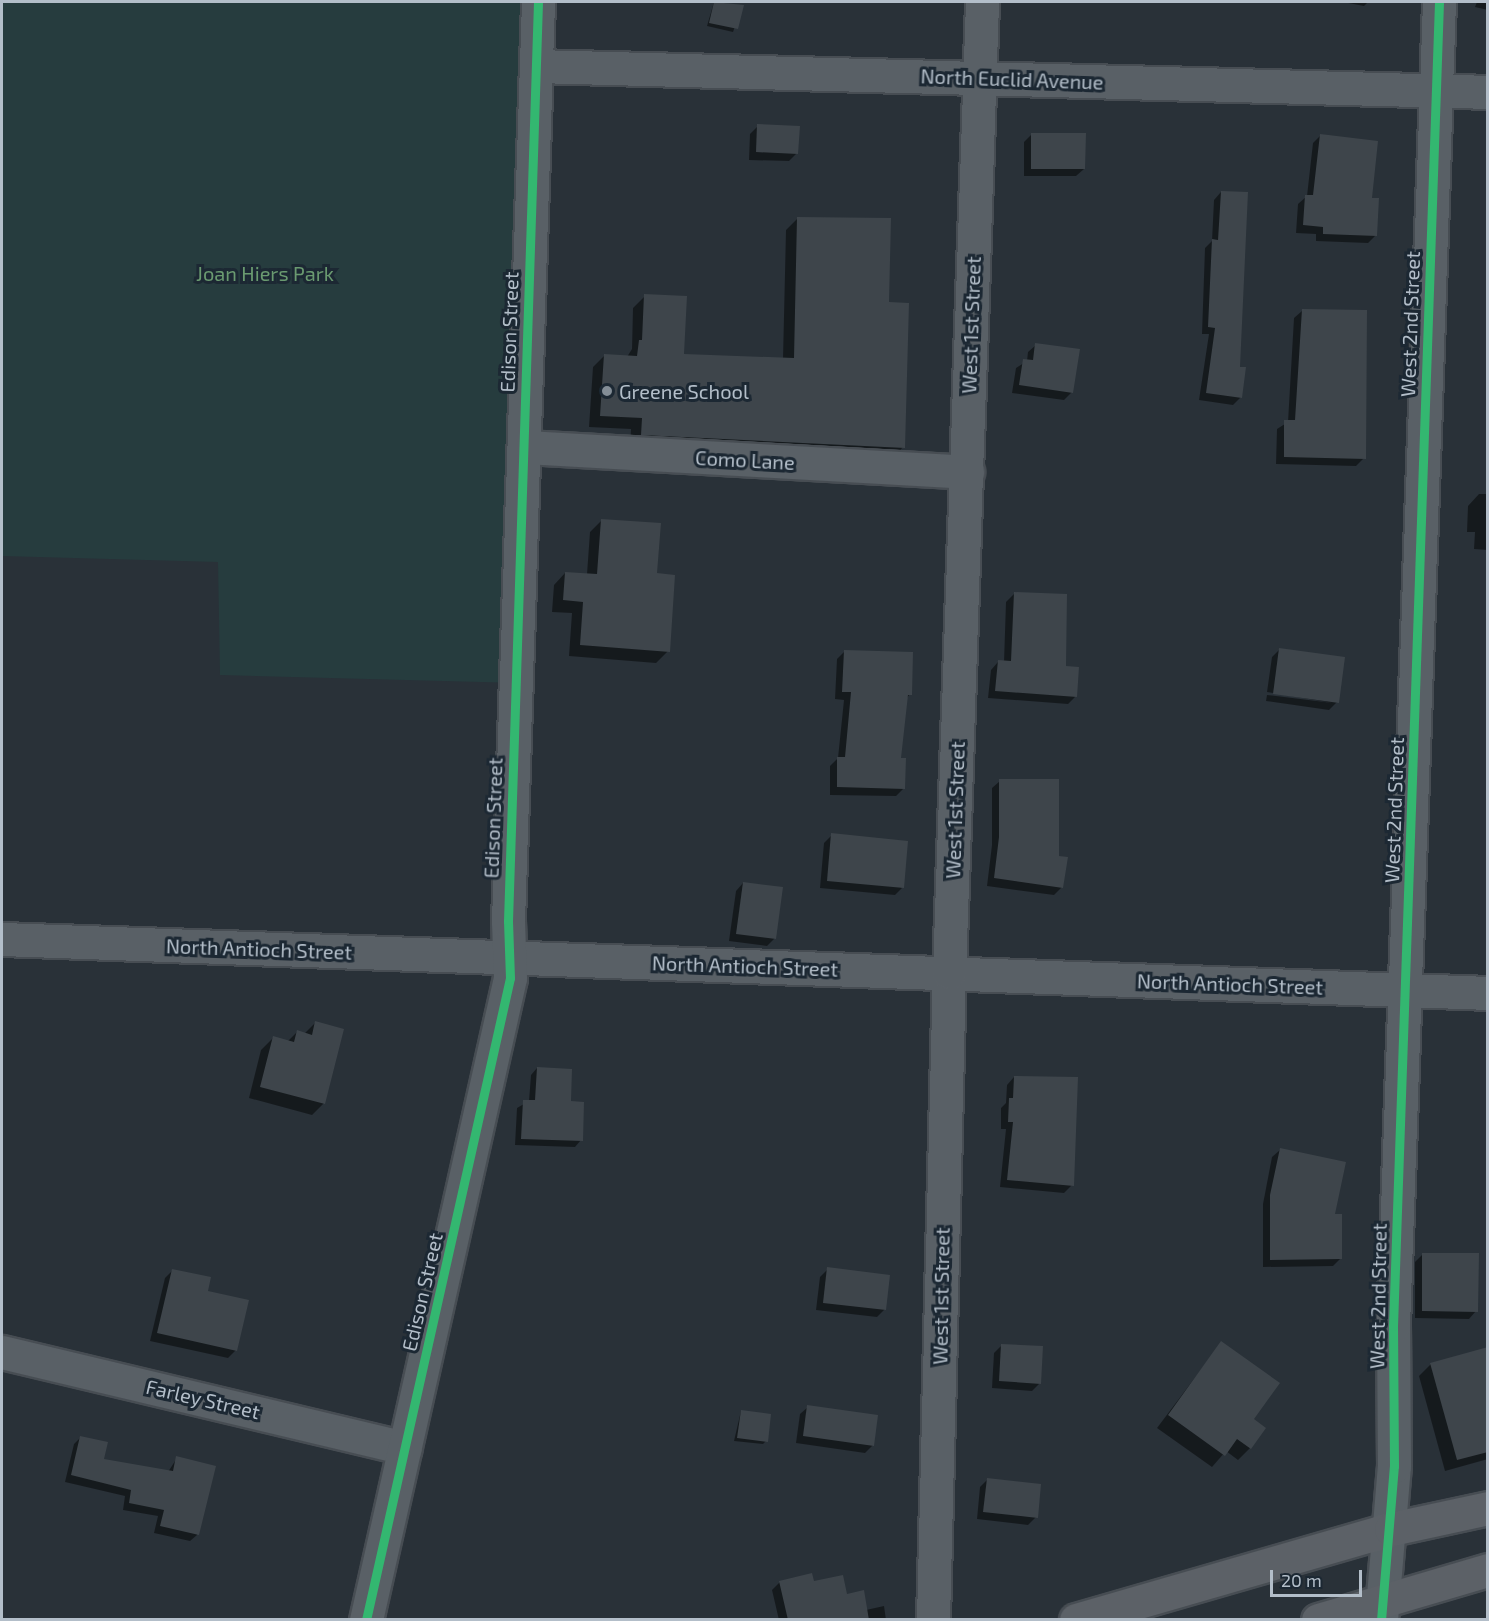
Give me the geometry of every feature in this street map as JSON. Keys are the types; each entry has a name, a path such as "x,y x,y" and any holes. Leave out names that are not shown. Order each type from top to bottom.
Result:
{"main road":[{"path":"1076,1620 1391,1529 1488,1508"},
{"path":"1318,1620 1382,1611 1488,1570"}],"street":[{"name":"Edison Street","path":"366,1620 510,978 508,909 538,2"},
{"name":"West 1st Street","path":"933,1620 949,972 982,2"},
{"name":"West 2nd Street","path":"1382,1611 1391,1529 1394,1315 1439,2"},
{"name":"North Euclid Avenue","path":"537,66 1488,92"},
{"name":"Como Lane","path":"524,447 967,472"},
{"name":"North Antioch Street","path":"2,939 1488,993"},
{"name":"Farley Street","path":"2,1352 405,1448"}],"green space":[{"name":"Joan Hiers Park","path":"2,2 538,2 516,683 220,675 218,562 2,556"}],"building":[{"path":"714,2 744,5 738,29 709,23"},
{"path":"757,124 800,126 798,154 756,152"},
{"path":"1031,133 1086,133 1085,169 1031,169"},
{"path":"1320,134 1378,141 1372,198 1379,198 1377,236 1323,234 1323,227 1303,225 1305,195 1313,195"},
{"path":"1221,191 1248,192 1240,367 1246,367 1242,398 1206,393 1215,328 1208,327 1212,239 1218,240"},
{"path":"797,217 891,218 889,302 909,303 905,448 641,435 642,418 600,416 604,354 637,356 639,340 642,340 644,294 687,296 684,354 794,358"},
{"path":"1302,309 1367,310 1366,459 1284,457 1284,420 1295,420"},
{"path":"1035,343 1080,349 1073,393 1019,385 1023,359 1033,360"},
{"path":"601,519 661,523 657,573 675,575 670,652 580,645 583,602 563,600 565,572 597,574"},
{"path":"1014,592 1067,594 1066,666 1079,667 1077,697 995,691 998,660 1011,661"},
{"path":"1279,648 1345,657 1339,703 1273,694"},
{"path":"844,650 913,652 912,695 908,695 901,758 906,758 905,789 837,787 837,757 845,757 851,692 842,692"},
{"path":"999,779 1059,779 1059,856 1068,857 1063,888 994,878 999,837"},
{"path":"831,833 908,841 904,888 827,881"},
{"path":"743,882 783,887 776,939 736,934"},
{"path":"315,1021 344,1029 325,1104 260,1087 273,1036 294,1042 297,1030 312,1035"},
{"path":"537,1067 572,1069 571,1101 584,1102 583,1141 521,1139 523,1100 535,1100"},
{"path":"1014,1076 1078,1077 1074,1186 1007,1180 1013,1122 1008,1122 1009,1098 1013,1098"},
{"path":"1280,1148 1346,1162 1335,1214 1342,1214 1342,1259 1270,1260 1270,1195"},
{"path":"1422,1253 1479,1253 1478,1312 1422,1311"},
{"path":"827,1267 890,1275 886,1310 823,1303"},
{"path":"172,1269 211,1277 208,1291 249,1300 237,1351 157,1333"},
{"path":"1221,1341 1280,1383 1254,1419 1266,1428 1251,1449 1237,1439 1225,1456 1168,1415"},
{"path":"1001,1344 1043,1346 1041,1384 999,1381"},
{"path":"1488,1347 1488,1452 1457,1460 1430,1363"},
{"path":"807,1405 878,1415 874,1446 803,1436"},
{"path":"741,1410 771,1414 768,1442 737,1438"},
{"path":"80,1436 108,1442 104,1459 173,1471 176,1456 216,1466 199,1535 160,1526 164,1510 129,1503 131,1490 71,1475"},
{"path":"987,1478 1041,1484 1038,1518 983,1512"},
{"path":"812,1573 814,1581 843,1575 847,1594 864,1590 869,1620 788,1620 779,1581"}],"cycle path":[{"path":"366,1620 510,978 508,921 538,2"},
{"path":"1381,1620 1394,1466 1393,1326 1439,2"}],"place":[{"name":"Greene School","path":"607,391"}]}
